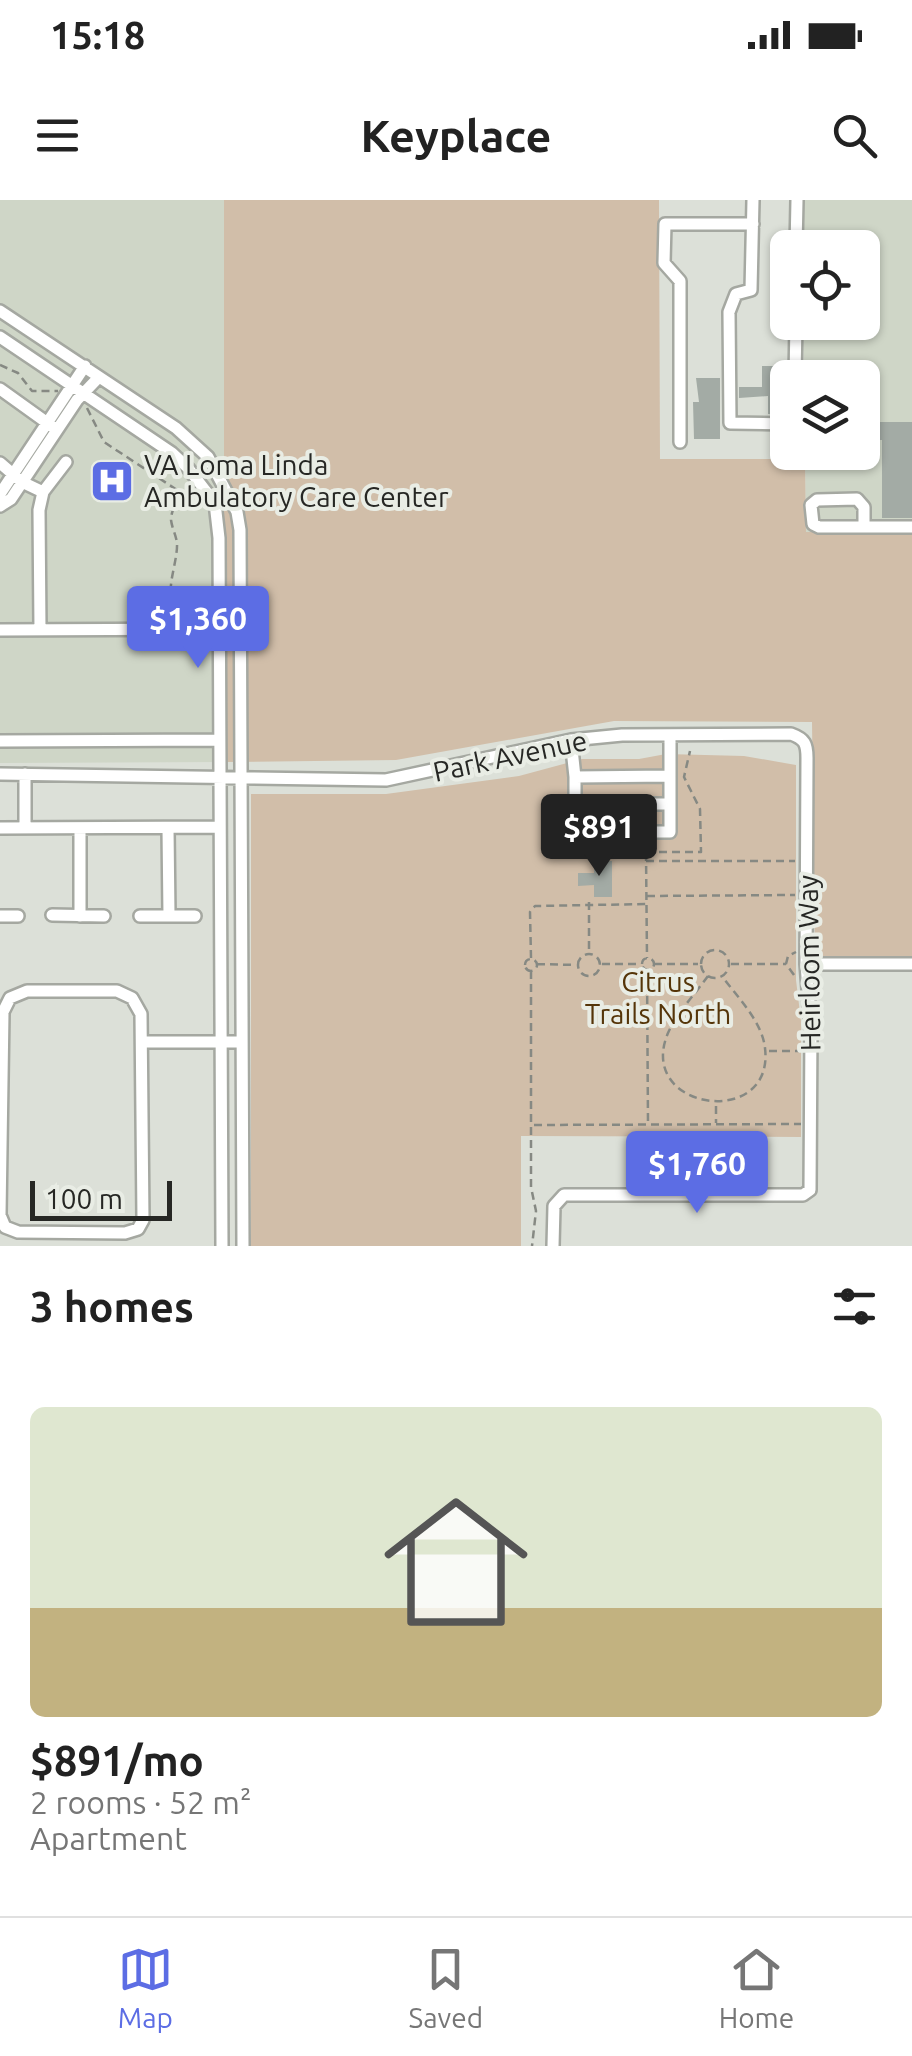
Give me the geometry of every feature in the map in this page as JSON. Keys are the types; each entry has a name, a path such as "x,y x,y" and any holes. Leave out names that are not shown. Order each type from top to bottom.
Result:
{"street":[{"path":"753,200 751,290 736,294 729,312 730,423 770,424"},
{"path":"796,200 796,230"},
{"path":"680,442 680,281 664,263 665,224 752,224"},
{"path":"0,311 176,428 208,457 238,512 244,1246"},
{"path":"0,338 67,388 84,393 172,453 202,482 215,503 219,538 214,625 220,740 222,1246"},
{"path":"0,506 11,498 18,479 52,426 67,388 85,366"},
{"path":"52,426 99,377"},
{"path":"0,389 52,426"},
{"path":"40,630 39,510 44,492 66,462"},
{"path":"0,463 18,479 44,492"},
{"path":"0,494 18,479"},
{"path":"864,527 864,506 857,499 817,500 811,505 813,524 819,526 864,527 912,527"},
{"path":"0,630 214,625"},
{"name":"Park Avenue","path":"0,774 386,780 571,740 670,735 791,734 801,738"},
{"path":"571,740 575,832 670,832 670,735"},
{"name":"Heirloom Way","path":"554,1246 554,1206 564,1195 803,1195 810,1190 811,1028 802,970 808,758 801,738"},
{"path":"0,741 220,740"},
{"path":"25,774 26,828"},
{"path":"575,776 670,776"},
{"path":"575,804 670,804"},
{"path":"0,828 220,828"},
{"path":"80,828 80,916"},
{"path":"168,828 169,916"},
{"path":"0,916 18,916"},
{"path":"52,916 104,916"},
{"path":"140,916 194,916"},
{"path":"802,970 912,964"},
{"path":"27,991 117,991 132,998 141,1014 143,1220 138,1229 106,1240 18,1232 6,1226 0,1215 3,1012 10,998 27,991"},
{"path":"142,1042 242,1042"}],"path":[{"path":"0,365 18,374 32,391 67,388"},
{"path":"87,407 104,442 176,490 178,498 171,516 177,545 172,605 177,612 194,611 214,625"},
{"path":"690,751 684,777 700,809 701,861"},
{"path":"600,964 641,964 647,958 646,852 701,852"},
{"path":"646,861 797,861"},
{"path":"647,896 797,895"},
{"path":"589,903 589,954"},
{"path":"578,964 537,964 531,958 530,912 535,906 647,904"},
{"path":"708,976 701,964 704,955 718,950 726,955 729,964 722,976"},
{"path":"798,952 790,954 786,964 788,970 802,970"},
{"path":"589,954 596,956 600,964 596,974 589,976 580,971 578,964 580,958 589,954"},
{"path":"531,958 524,964 531,971"},
{"path":"647,958 654,964 701,964"},
{"path":"532,1246 538,1211 531,1186 531,971 537,964"},
{"path":"641,964 647,970 648,1124"},
{"path":"647,970 654,964"},
{"path":"729,964 786,964"},
{"path":"708,976 722,976"},
{"path":"708,976 667,1035 664,1052 671,1078 679,1088 690,1096 716,1103 741,1096 752,1088 760,1077 766,1051 762,1034 722,976"},
{"path":"766,1051 802,1051"},
{"path":"716,1103 716,1124"},
{"path":"532,1125 803,1124"}],"shaded area":[{"name":"VA Loma Linda Ambulatory Care Center","path":"0,200 224,200 224,762 0,763"},
{"path":"802,200 912,200 912,532 806,532 805,470 880,470 880,360 804,360 803,340 880,340 880,230 802,230"}],"green space":[{"path":"224,200 659,200 660,459 770,459 770,470 805,470 806,532 912,532 912,956 815,956 812,722 614,721 396,760 224,762"},
{"name":"Citrus Trails North","path":"666,754 744,756 796,765 801,1137 521,1136 521,1246 251,1246 251,794 386,794 519,776 582,759 639,759"}],"building":[{"path":"762,366 770,366 770,414 768,396 739,398 739,387 762,387"},
{"path":"696,378 720,378 720,439 694,439 693,402 699,402"},
{"path":"880,422 912,422 912,518 882,518"},
{"path":"594,861 612,861 612,897 594,897 594,885 578,886 578,873 594,873"}],"place":[{"name":"VA Loma Linda Ambulatory Care Center","path":"112,481"}]}
